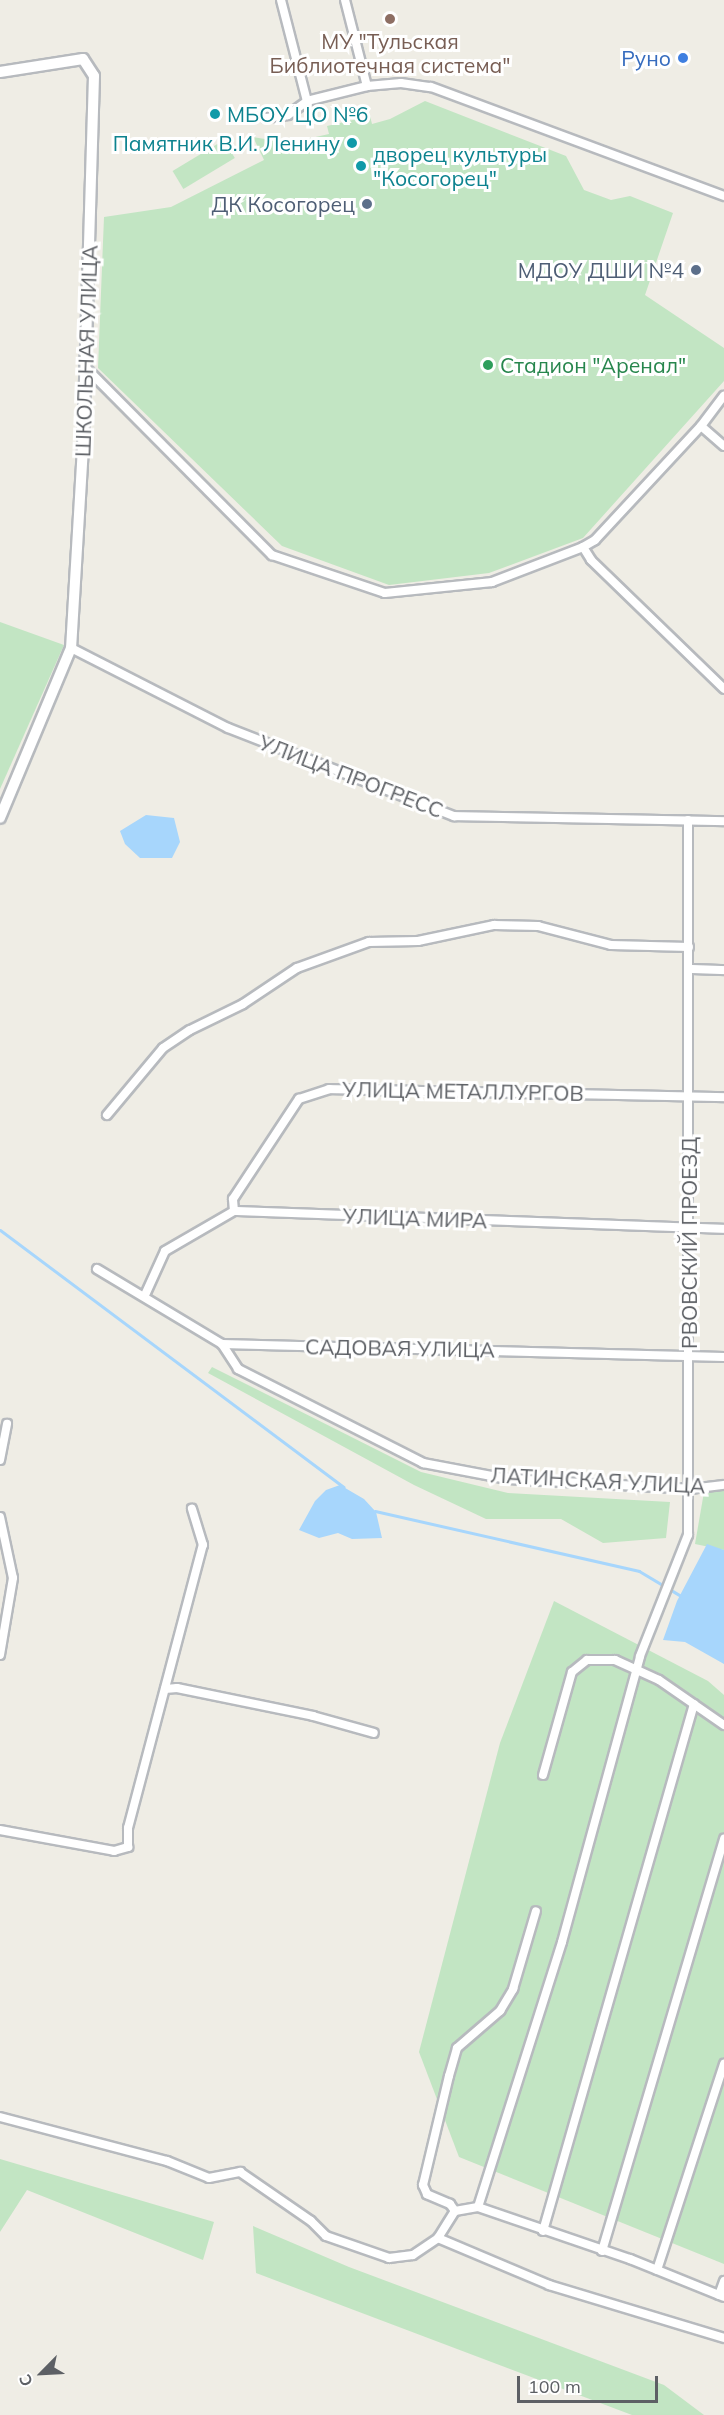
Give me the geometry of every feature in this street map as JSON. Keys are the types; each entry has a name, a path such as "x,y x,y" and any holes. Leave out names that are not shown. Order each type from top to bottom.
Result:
{"street":[{"path":"281,0 307,101"},
{"path":"345,0 367,86"},
{"name":"ШКОЛЬНАЯ УЛИЦА","path":"0,72 83,59 94,76 86,368 71,648 0,818"},
{"path":"266,118 288,115 307,101 367,86 401,83 431,87 724,196"},
{"path":"86,368 272,555 385,594 492,582 583,547 595,540 702,426 724,396"},
{"path":"702,426 724,446"},
{"path":"583,547 591,560 724,689"},
{"name":"УЛИЦА ПРОГРЕСС","path":"71,648 228,728 454,816 724,821"},
{"name":"РВОВСКИЙ ПРОЕЗД","path":"478,2207 562,1942 640,1656 688,1535 690,1095 688,820"},
{"path":"107,1114 163,1048 190,1030 243,1004 297,968 369,942 418,941 494,925 538,926 610,945 689,947"},
{"path":"689,969 724,970"},
{"name":"УЛИЦА МЕТАЛЛУРГОВ","path":"234,1211 233,1199 299,1099 329,1089 724,1096"},
{"path":"145,1295 165,1251 234,1211"},
{"name":"УЛИЦА МИРА","path":"234,1211 724,1228"},
{"name":"САДОВАЯ УЛИЦА","path":"97,1269 145,1295 160,1310 222,1344 724,1357"},
{"name":"ЛАТИНСКАЯ УЛИЦА","path":"222,1344 238,1370 423,1463 508,1479 690,1489 724,1485"},
{"path":"0,1460 7,1424"},
{"path":"0,1830 114,1851 128,1847 128,1828 203,1545 192,1509"},
{"path":"0,1517 12,1578 0,1655"},
{"path":"543,1775 572,1671 599,1657 636,1670 694,1704 724,1725"},
{"path":"165,1689 313,1716 374,1733"},
{"path":"543,2231 694,1704"},
{"path":"602,2251 724,1839"},
{"path":"456,2211 450,2204 427,2194 423,2185 446,2087 457,2048 500,2011 513,1989 536,1911"},
{"path":"657,2270 724,2064"},
{"path":"0,2117 167,2161 209,2178 240,2172 311,2221 326,2236 389,2258 413,2255 438,2238 456,2211 478,2207 657,2270 722,2296 724,2281"},
{"path":"438,2238 549,2285 724,2338"}],"green space":[{"path":"425,101 566,156 584,190 611,200 630,196 673,213 645,295 724,348 724,381 583,538 489,573 389,585 282,546 98,368 104,217 171,207 264,160 253,137 290,143 329,134 327,126 370,116 372,124 390,119"},
{"path":"224,140 235,158 183,189 173,171"},
{"path":"0,622 64,645 0,789"},
{"path":"212,1367 421,1472 508,1493 670,1502 666,1538 603,1543 561,1519 486,1519 414,1485 208,1373"},
{"path":"724,1489 724,1550 695,1544 704,1492"},
{"path":"554,1601 708,1681 724,1695 724,2264 459,2157 419,2052 500,1743"},
{"path":"0,2159 214,2222 203,2260 27,2190 0,2232"},
{"path":"253,2226 349,2267 664,2385 704,2415 632,2415 256,2273"}],"water":[{"path":"146,815 174,818 180,842 172,858 140,858 125,844 120,831"},
{"path":"340,1485 364,1499 376,1512 382,1538 352,1539 338,1533 319,1538 299,1530 315,1501 326,1490"},
{"path":"707,1544 724,1550 724,1664 685,1642 663,1640 677,1601"}],"waterway":[{"path":"0,1230 343,1487"},
{"path":"375,1511 639,1571 681,1596"}],"place":[{"name":"МУ \"Тульская Библиотечная система\"","path":"390,19"},
{"name":"Руно","path":"683,58"},
{"name":"МБОУ ЦО №6","path":"215,114"},
{"name":"Памятник В.И. Ленину","path":"352,143"},
{"name":"дворец культуры \"Косогорец\"","path":"361,166"},
{"name":"ДК Косогорец","path":"367,204"},
{"name":"МДОУ ДШИ №4","path":"696,270"},
{"name":"Стадион \"Аренал\"","path":"488,365"}]}
